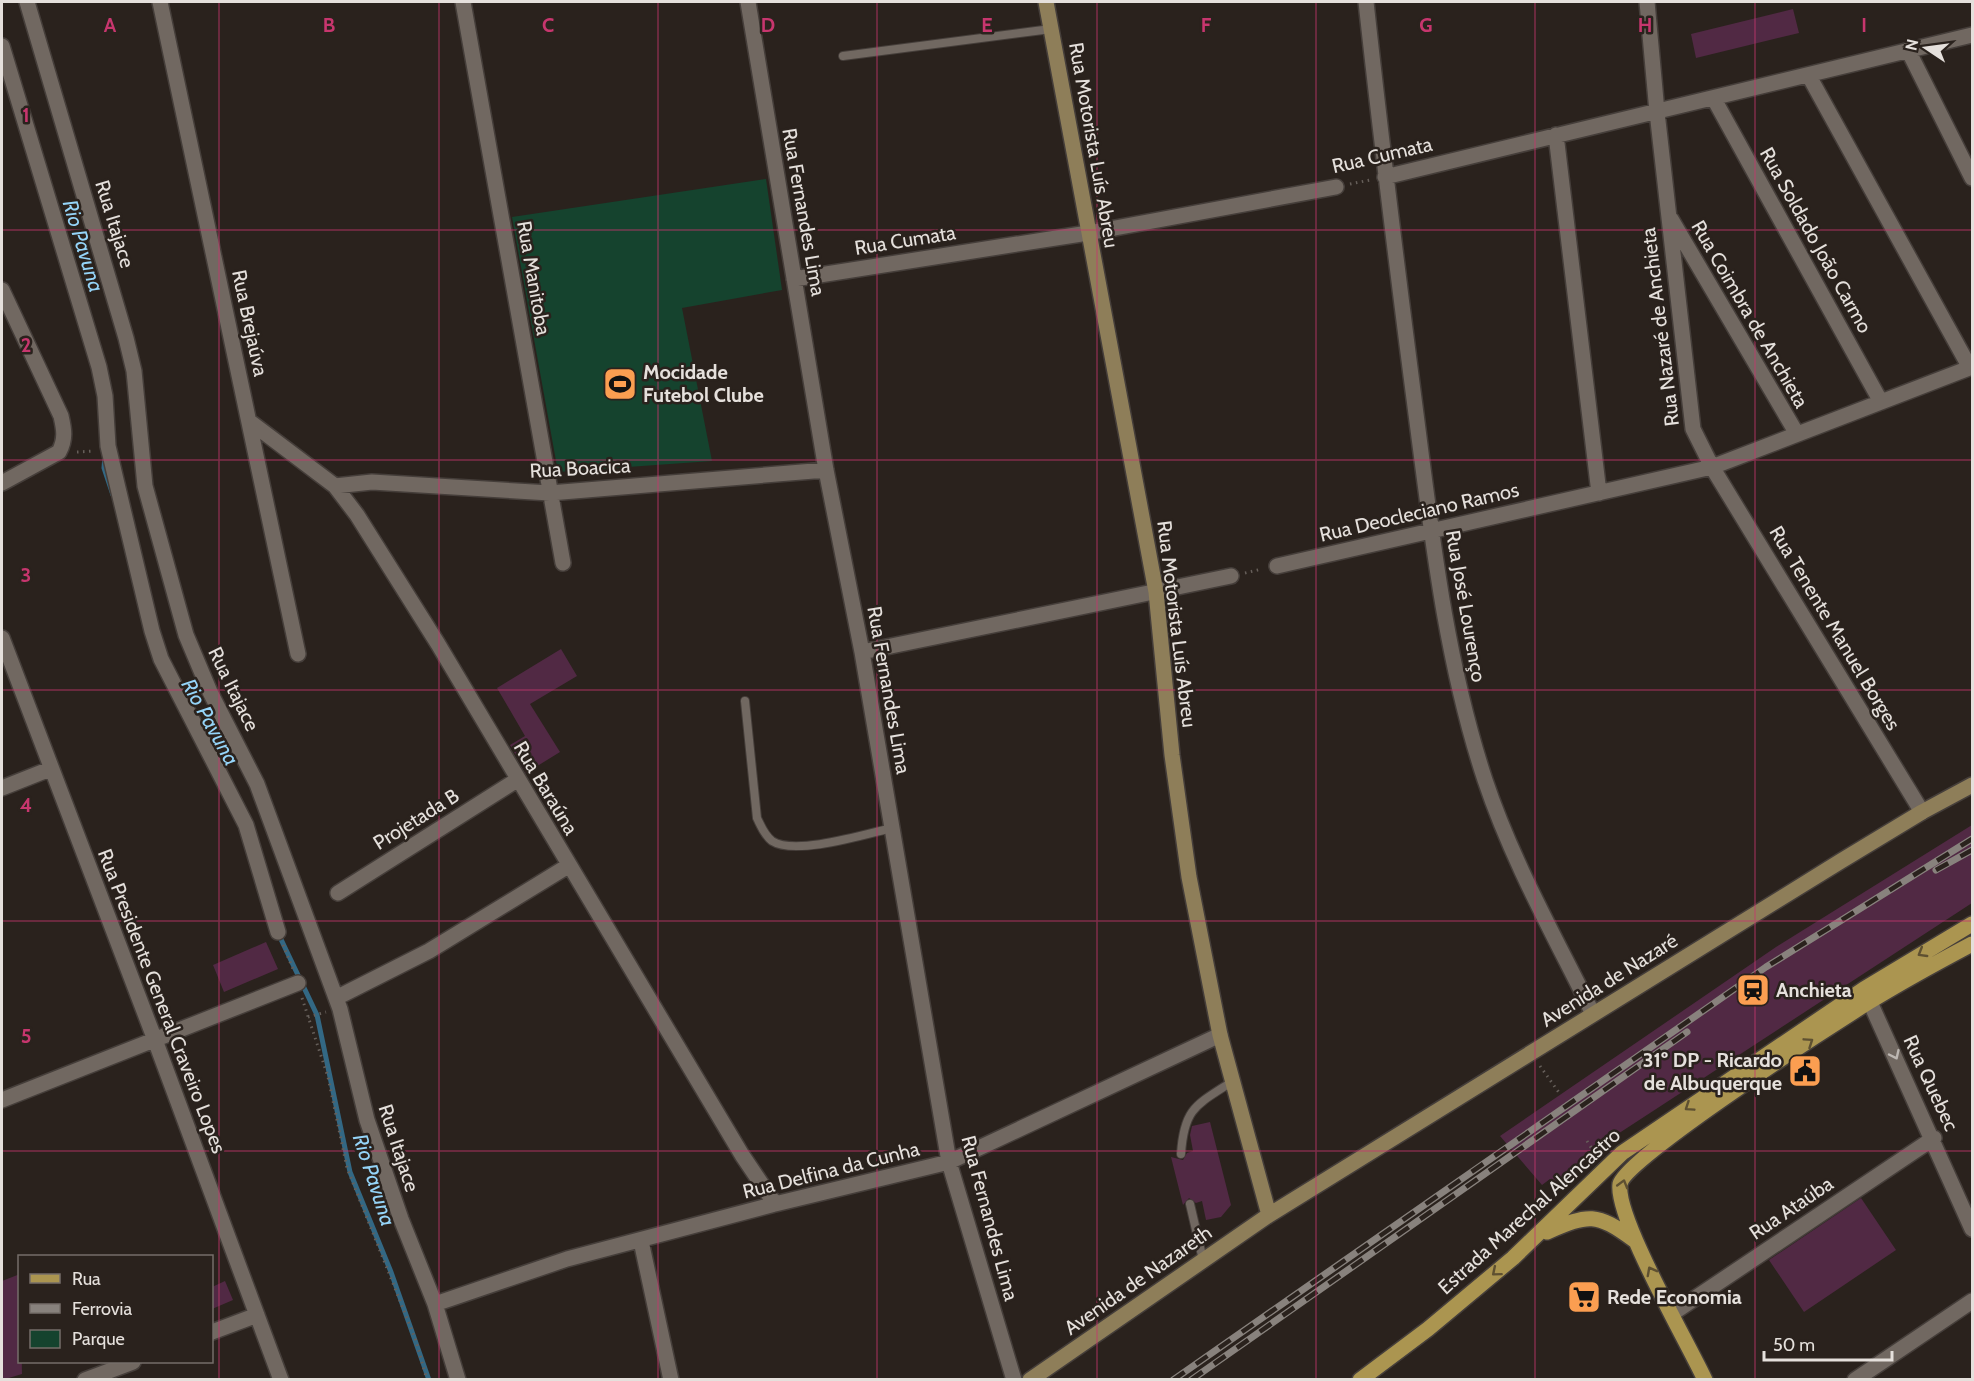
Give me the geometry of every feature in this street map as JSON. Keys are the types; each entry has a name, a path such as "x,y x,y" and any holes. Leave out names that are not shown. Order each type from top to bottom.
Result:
{"main road":[{"name":"Rua Motorista Luís Abreu","path":"1046,2 1156,592 1172,755 1189,877 1220,1035 1269,1215"},
{"name":"Avenida de Nazaré","path":"1269,1215 1922,812 1972,785"},
{"name":"Estrada Marechal Alencastro","path":"1360,1380 1428,1329 1541,1234 1594,1178 1622,1153 1867,995 1972,924"},
{"name":"Estrada Marechal Alencastro","path":"1705,1380 1634,1240 1620,1195 1622,1180 1626,1173 1689,1124 1867,995 1972,944"},
{"name":"Avenida de Nazareth","path":"1030,1380 1269,1215"},
{"path":"1541,1234 1586,1217 1607,1222 1634,1240"}],"street":[{"name":"Rua Itajace","path":"27,2 126,338 135,379 145,486 186,635 210,692 257,784 336,998 367,1120 401,1220 435,1304 458,1380"},
{"name":"Rua Brejaúva","path":"160,2 298,654"},
{"name":"Rua Manitoba","path":"464,2 563,562"},
{"name":"Rua Fernandes Lima","path":"748,2 826,470 862,652 949,1162 1014,1380"},
{"name":"Rua José Lourenço","path":"1366,2 1385,177 1431,532 1460,691 1486,781 1514,853 1593,1014"},
{"name":"Rua Nazaré de Anchieta","path":"1647,2 1690,418 1698,441 1712,467"},
{"name":"Rua Cumata","path":"1385,177 1809,76 1972,34"},
{"path":"2,46 99,367 105,396 108,446 125,527 161,659 246,825 278,932"},
{"path":"1908,50 1972,178"},
{"path":"1809,76 1971,368"},
{"name":"Rua Soldado João Carmo","path":"1714,99 1881,402"},
{"path":"1556,135 1599,494"},
{"name":"Rua Cumata","path":"794,279 1089,233 1336,187"},
{"name":"Rua Coimbra de Anchieta","path":"1668,214 1797,434"},
{"path":"2,290 61,416 64,430 64,443 59,452 2,483"},
{"name":"Rua Deocleciano Ramos","path":"1277,566 1712,467 1971,368"},
{"name":"Rua Baraúna","path":"249,421 335,486 357,515 438,644 742,1155 775,1204"},
{"name":"Rua Tenente Manuel Borges","path":"1712,467 1922,812"},
{"name":"Rua Boacica","path":"335,486 372,482 550,493 826,470"},
{"path":"862,652 1231,576"},
{"name":"Rua Presidente General Craveiro Lopes","path":"2,638 281,1380"},
{"path":"2,788 50,769"},
{"name":"Projetada B","path":"338,893 517,780"},
{"path":"336,998 429,951 568,866"},
{"path":"2,1100 298,983"},
{"name":"Rua Quebec","path":"1867,995 1934,1138 1972,1228"},
{"name":"Rua Delfina da Cunha","path":"435,1304 567,1259 775,1204 949,1162 1220,1035"},
{"name":"Rua Ataúba","path":"1673,1313 1934,1138"},
{"path":"640,1241 671,1380"},
{"path":"1855,1380 1972,1301"},
{"path":"213,1332 257,1315"},
{"path":"85,1380 130,1363"}],"lane":[{"path":"843,56 1052,29"},
{"path":"746,701 757,818 765,835 774,842 806,846 893,828"},
{"path":"1181,1154 1185,1122 1196,1104 1233,1082"},
{"path":"1190,1204 1203,1260"}],"path":[{"name":"Rua Cumata","path":"1336,187 1385,177"},
{"path":"59,452 88,452 108,446"},
{"path":"1231,576 1277,566"},
{"path":"278,932 298,983 328,1077 347,1167 416,1341 428,1380"},
{"path":"1539,1064 1560,1094"}],"green space":[{"name":"Mocidade Futebol Clube","path":"766,179 782,290 682,308 712,461 558,472 512,217"}],"building":[{"path":"1793,9 1799,33 1696,58 1691,34"},
{"path":"561,649 577,676 530,704 560,752 526,773 510,745 525,736 497,688"},
{"path":"1972,825 1972,903 1584,1156 1557,1187 1550,1179 1542,1185 1500,1136 1776,947"},
{"path":"266,942 278,969 224,992 213,965"},
{"path":"1210,1122 1231,1205 1221,1217 1206,1220 1202,1201 1196,1203 1189,1198 1183,1205 1171,1157 1183,1160 1187,1153 1193,1151 1190,1135 1192,1126"},
{"path":"1861,1198 1896,1250 1804,1312 1769,1260"},
{"path":"18,1275 18,1363 22,1363 22,1374 2,1380 2,1281"},
{"path":"225,1281 233,1300 213,1309 213,1287"}],"waterway":[{"name":"Rio Pavuna","path":"105,455 104,468 113,495"},
{"name":"Rio Pavuna","path":"278,933 317,1015 350,1172 391,1272 429,1380"}],"railway":[{"path":"1173,1380 1766,967 1972,839"},
{"path":"1936,870 1972,850"},
{"path":"1191,1380 1687,1032"}],"place":[{"name":"Mocidade Futebol Clube","path":"620,384"},
{"name":"Anchieta","path":"1753,990"},
{"name":"31º DP - Ricardo de Albuquerque","path":"1805,1071"},
{"name":"Rede Economia","path":"1584,1297"}]}
